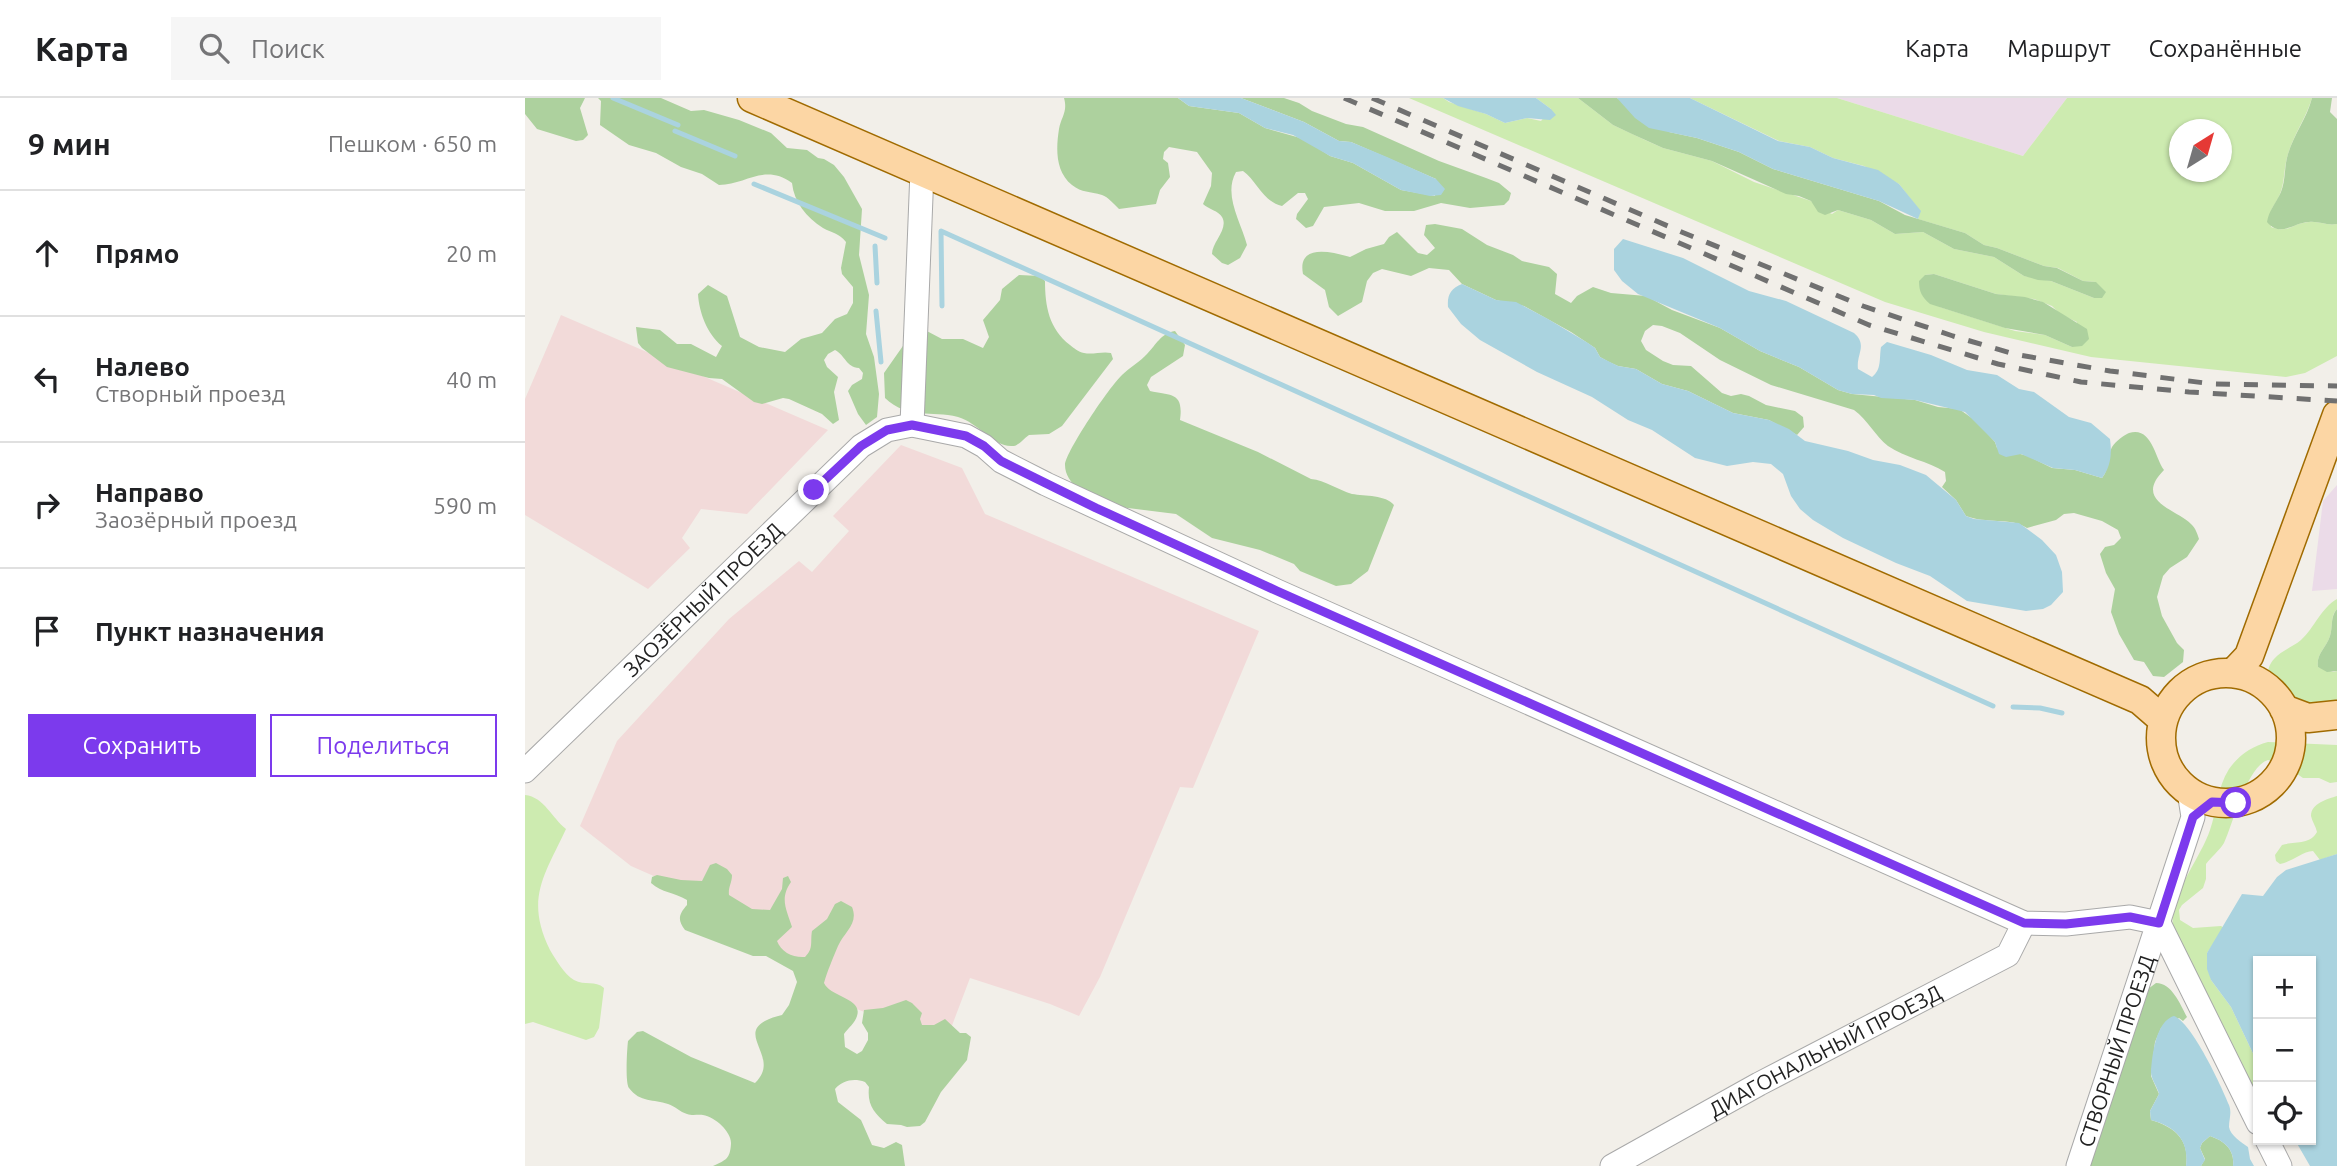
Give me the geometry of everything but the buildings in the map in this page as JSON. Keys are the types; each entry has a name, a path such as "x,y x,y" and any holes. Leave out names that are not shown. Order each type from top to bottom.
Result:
{"main road":[{"path":"752,98 2167,710"},
{"path":"2246,670 2337,415"},
{"path":"2246,670 2269,688 2294,719 2291,746 2285,766 2273,783 2256,796 2236,803 2198,803 2165,764 2160,742 2167,710 2187,685 2207,675 2246,670"},
{"path":"2294,719 2337,715"}],"street":[{"path":"912,425 922,171"},
{"name":"ЗАОЗЁРНЫЙ ПРОЕЗД","path":"525,771 861,446 887,430 912,425 966,436 984,446 1001,461 1046,484 1240,574 2024,923 2066,924 2130,917 2159,923"},
{"name":"СТВОРНЫЙ ПРОЕЗД","path":"2078,1166 2198,803"},
{"name":"ДИАГОНАЛЬНЫЙ ПРОЕЗД","path":"1612,1166 1759,1084 2008,955 2024,923"},
{"path":"2159,923 2253,1113"},
{"path":"2270,1145 2280,1166"}],"shaded area":[{"path":"1837,98 2067,98 2023,156"},
{"path":"561,315 828,430 747,514 701,509 682,538 690,548 648,589 525,515 525,399"},
{"path":"901,445 962,468 985,514 1259,631 1193,788 1180,787 1100,977 1079,1016 970,978 945,1044 809,990 800,969 747,948 758,922 631,866 580,826 617,741 729,619 799,561 812,572 849,531 833,516"},
{"path":"2337,485 2337,589 2312,591 2323,501"}],"green space":[{"path":"525,98 585,98 580,108 588,135 583,140 576,141 537,129 525,114"},
{"path":"598,98 661,98 691,111 704,110 771,133 787,148 807,150 834,165 862,209 859,255 869,295 866,334 874,357 879,394 877,417 866,425 858,414 848,391 862,379 863,373 835,350 824,360 827,367 838,377 834,392 839,420 833,424 822,414 789,399 762,404 754,402 722,379 667,367 642,348 638,343 636,327 660,330 677,344 691,344 716,357 722,346 708,329 698,294 708,285 727,296 740,337 759,347 785,352 801,339 822,333 835,319 847,314 853,303 853,287 842,274 841,268 846,242 806,214 795,197 792,183 782,177 755,176 719,185 702,174 681,167 656,153 629,145 600,125 601,101"},
{"path":"1064,98 1178,98 1189,106 1239,113 1265,128 1304,139 1330,156 1353,163 1401,190 1435,196 1436,179 1351,142 1339,141 1304,122 1241,98 1284,98 1499,183 1511,193 1504,205 1470,208 1441,203 1414,211 1385,211 1359,203 1324,207 1313,226 1306,228 1296,219 1308,199 1305,193 1298,193 1282,206 1275,204 1248,175 1243,171 1236,172 1232,181 1232,199 1247,245 1240,258 1228,265 1212,254 1224,222 1218,213 1203,204 1211,186 1212,173 1197,152 1169,147 1164,152 1163,159 1168,163 1170,177 1160,190 1156,204 1119,209 1104,196 1076,188 1062,173 1057,144 1065,111"},
{"path":"1409,98 1443,98 1505,123 1527,118 1541,121 1551,109 1536,98 1578,98 1613,125 1645,140 1663,148 1712,161 1754,182 1811,201 1832,214 1838,210 1871,220 1895,234 1923,232 1954,249 1994,257 2024,276 2051,281 2094,298 2096,282 2083,281 2058,268 2044,266 1984,245 1965,233 1918,219 1920,211 1899,184 1864,166 1833,158 1810,147 1779,141 1690,98 1837,98 2023,156 2067,98 2312,98 2288,154 2282,186 2271,210 2271,227 2286,229 2309,222 2337,224 2337,356 2305,373 2286,377 2091,357 1984,332 1885,302","holes":["1934,274 1996,294 2034,299 2052,306 2060,314 2077,322 2072,347 2045,335 2015,331 1940,307 1925,275"]},
{"path":"1578,98 1617,98 1669,132 1697,138 1739,152 1773,169 1879,201 1905,215 1965,233 1984,245 2057,268 2083,281 2096,282 2106,292 2102,298 2094,298 2051,281 2024,276 1994,257 1954,249 1923,232 1895,234 1871,220 1838,210 1825,215 1818,212 1811,201 1786,194 1712,161 1663,148 1613,125"},
{"path":"2312,98 2332,98 2330,112 2337,119 2337,224 2309,222 2277,229 2267,222 2268,218 2281,192 2288,154"},
{"path":"1426,225 1462,229 1487,245 1522,261 1549,267 1557,274 1555,294 1571,303 1577,296 1593,287 1611,293 1646,296 1672,310 1720,328 1760,351 1799,367 1838,390 1959,409 1976,421 1995,442 1997,448 2028,456 2052,468 2075,470 2102,478 2112,447 2129,433 2143,434 2152,444 2164,470 2153,489 2155,497 2191,524 2199,539 2187,557 2163,576 2157,597 2162,616 2184,650 2183,662 2164,677 2153,676 2144,662 2134,660 2119,634 2111,612 2115,589 2100,554 2105,547 2114,545 2121,538 2118,530 2102,521 2074,513 2027,528 2014,523 1966,516 1956,500 1942,487 1946,481 1945,472 1888,446 1854,410 1771,385 1720,360 1680,333 1653,325 1645,331 1641,341 1646,350 1663,361 1673,365 1691,366 1722,393 1731,396 1741,394 1766,405 1795,411 1803,417 1804,427 1797,435 1769,420 1733,413 1688,391 1662,384 1636,369 1618,366 1600,357 1595,348 1571,332 1524,306 1496,300 1462,284 1449,270 1429,268 1411,276 1382,269 1373,273 1367,281 1362,302 1338,316 1329,307 1325,290 1303,274 1305,258 1310,254 1326,252 1350,257 1384,244 1397,232 1418,253 1427,255 1435,248 1424,235"},
{"path":"1934,274 1996,294 2043,302 2087,329 2089,339 2082,346 2072,347 2045,335 2005,328 1930,304 1922,294 1919,281 1925,275"},
{"path":"1019,275 1040,276 1045,281 1050,316 1063,339 1080,352 1111,353 1113,359 1062,426 1049,434 1029,435 1016,445 1004,445 958,417 911,412 885,398 884,373 912,333 923,329 942,339 963,339 983,348 989,337 983,320 1000,300 1002,289"},
{"path":"1175,331 1185,345 1183,356 1151,377 1147,385 1150,391 1178,399 1180,420 1258,452 1311,479 1352,494 1381,498 1394,505 1368,571 1351,584 1336,586 1260,550 1212,538 1176,514 1120,507 1077,488 1071,481 1065,469 1067,458 1099,405 1122,375 1144,357 1162,337"},
{"path":"2337,599 2330,636 2320,655 2318,667 2337,671 2337,705 2299,704 2281,699 2269,684 2270,665 2280,653 2301,640 2327,607"},
{"path":"2337,609 2337,671 2327,672 2318,667 2318,662 2330,636 2332,618"},
{"path":"2268,742 2337,745 2337,782 2303,778 2284,765 2268,760 2260,765 2241,797 2224,843 2206,864 2203,888 2179,910 2180,920 2193,928 2224,928 2207,953 2211,980 2231,1007 2253,1053 2253,1089 2174,929 2173,918 2179,893 2210,830 2225,776 2241,756"},
{"path":"525,795 543,804 566,829 540,888 539,916 550,950 567,974 578,982 597,984 604,988 599,1028 594,1037 586,1040 533,1022 525,1024"},
{"path":"2337,796 2337,854 2320,860 2313,851 2284,863 2276,861 2275,855 2282,845 2306,841 2314,836 2317,832 2311,816 2314,808"},
{"path":"716,863 732,875 729,895 752,909 770,910 782,889 783,878 788,876 791,882 785,894 785,904 792,927 777,941 784,951 792,955 805,957 808,954 812,931 827,919 835,904 841,901 852,907 854,918 838,946 824,983 833,992 851,1001 858,1010 855,1021 844,1034 845,1047 857,1054 868,1040 868,1033 862,1023 864,1010 883,1008 906,1000 922,1013 922,1025 934,1025 945,1019 960,1033 971,1037 967,1060 941,1092 925,1122 920,1126 887,1124 872,1108 869,1087 865,1082 849,1081 835,1089 838,1102 861,1120 872,1145 884,1148 896,1142 902,1145 905,1166 713,1166 727,1158 730,1153 731,1139 722,1126 708,1116 687,1114 668,1104 642,1098 629,1088 628,1041 637,1032 643,1031 691,1057 755,1083 762,1073 764,1063 755,1035 757,1028 765,1021 782,1015 789,1005 797,982 793,971 766,956 753,956 685,930 680,917 687,900 651,883 652,877 657,875 702,881 710,865"},
{"path":"2156,983 2171,990 2187,1017 2183,1021 2179,1018 2161,1028 2155,1042 2151,1076 2159,1094 2150,1111 2151,1120 2167,1126 2179,1136 2186,1149 2186,1166 2087,1166 2148,989"},
{"path":"2210,1136 2228,1147 2233,1166 2201,1166 2205,1159 2200,1148"}],"water":[{"path":"1178,98 1241,98 1304,122 1339,141 1351,142 1387,157 1436,179 1445,189 1441,195 1430,196 1401,190 1353,163 1330,156 1293,135 1265,128 1239,113 1189,106"},
{"path":"1443,98 1536,98 1556,115 1550,120 1527,118 1505,123"},
{"path":"1617,98 1690,98 1778,141 1810,147 1833,158 1878,170 1899,184 1921,211 1918,219 1879,201 1773,169 1739,152 1697,138 1649,128 1635,118"},
{"path":"1623,239 1683,258 1749,291 1786,301 1854,333 1861,346 1858,369 1872,377 1879,367 1881,347 1887,342 1931,355 1967,370 1997,375 2019,389 2034,392 2069,417 2091,423 2110,439 2109,465 2102,478 2075,470 2053,468 2021,454 2006,457 1999,454 1995,442 1965,412 1915,400 1881,398 1838,390 1799,367 1760,351 1720,328 1638,294 1622,281 1614,270 1614,249"},
{"path":"1462,284 1496,300 1516,302 1588,343 1600,357 1618,366 1636,369 1662,384 1688,391 1733,413 1769,420 1789,429 1805,441 1900,465 1926,475 1956,500 1966,516 2019,523 2042,540 2056,555 2062,572 2063,592 2051,605 2026,611 1967,601 1930,576 1843,538 1800,509 1791,496 1783,474 1771,464 1753,462 1727,466 1695,458 1652,430 1628,420 1592,397 1537,372 1480,340 1461,324 1448,307 1451,293"},
{"path":"2337,854 2337,1166 2310,1166 2298,1145 2316,1145 2316,956 2253,956 2253,1053 2231,1007 2211,980 2207,969 2207,953 2242,894 2263,896 2277,877 2286,870"},
{"path":"2174,1016 2189,1030 2220,1084 2229,1105 2230,1130 2248,1147 2254,1166 2233,1166 2228,1147 2210,1136 2200,1148 2205,1160 2201,1166 2186,1166 2185,1149 2179,1136 2167,1126 2151,1120 2150,1111 2159,1094 2151,1075 2154,1048 2163,1024"}],"waterway":[{"path":"613,98 678,125"},
{"path":"675,131 735,156"},
{"path":"754,184 885,238"},
{"path":"942,306 941,231 1993,706"},
{"path":"875,246 877,283"},
{"path":"876,311 881,362"},
{"path":"2013,707 2040,708 2062,713"}],"railway":[{"path":"1344,98 1869,325 1998,364 2081,382 2337,401"},
{"path":"1372,98 1684,233 1863,306 1953,336 2014,354 2110,371 2213,384 2337,386"}],"route":[{"path":"814,490 861,446 887,430 912,425 966,436 984,446 1001,461 1096,508 2024,923 2066,924 2130,917 2159,923 2193,817 2212,802 2236,803"}]}
